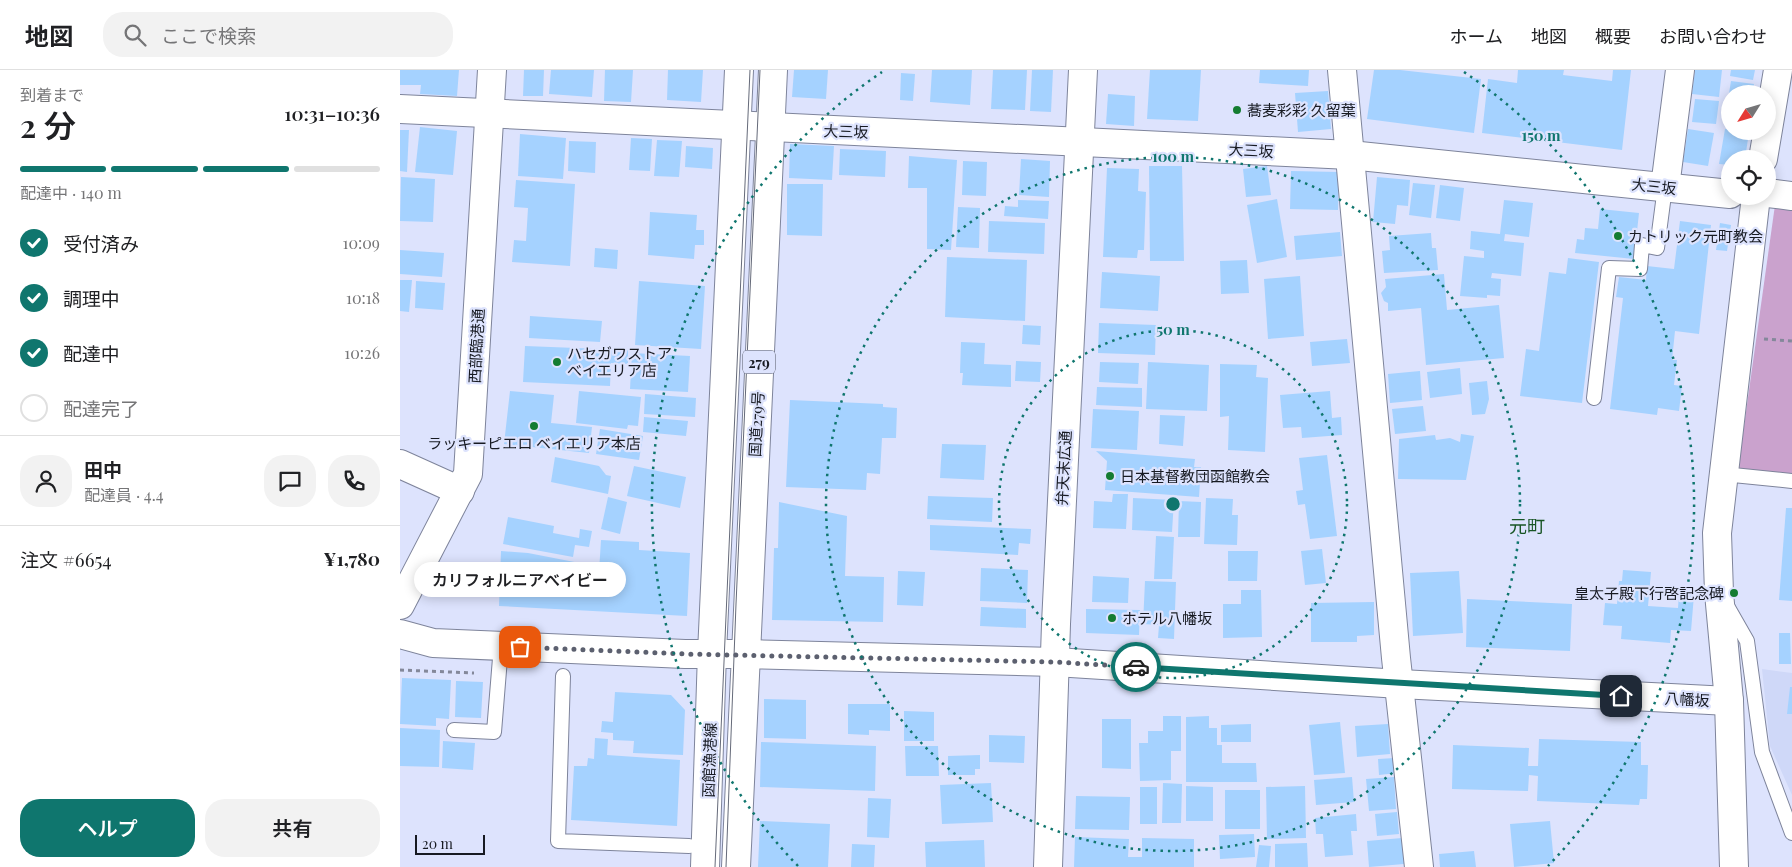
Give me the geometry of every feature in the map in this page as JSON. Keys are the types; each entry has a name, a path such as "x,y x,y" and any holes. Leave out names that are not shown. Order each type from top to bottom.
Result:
{"main road":[{"name":"西部臨港通","path":"400,605 468,474 492,70"},
{"name":"279","path":"712,653 739,70"},
{"name":"国道279号","path":"746,654 773,70"},
{"name":"弁天末広通","path":"1048,867 1055,662 1083,70"},
{"path":"1342,70 1396,658 1420,867"},
{"path":"1665,187 1680,70"},
{"path":"1765,150 1778,70"},
{"name":"大三坂","path":"400,109 490,115 1080,140 1350,154 1721,193"},
{"path":"1776,194 1792,196"},
{"path":"1734,867 1729,700 1717,533 1722,474 1754,205"},
{"path":"400,464 460,492"},
{"path":"400,634 433,643 746,654 736,867"},
{"name":"函館漁港線","path":"705,867 712,653"},
{"name":"八幡坂","path":"746,654 1055,662 1400,684 1729,700"}],"lane":[{"path":"1594,398 1609,268 1640,270 1642,246 1657,248 1665,187"},
{"path":"1722,474 1792,481"},
{"path":"1720,593 1747,641 1762,752 1792,833"},
{"path":"454,730 494,732 502,646"},
{"path":"562,676 558,841 689,846"}],"path":[{"path":"1756,338 1792,341"},
{"path":"400,670 474,673"}],"shaded area":[{"path":"1775,205 1792,207 1792,474 1738,469"},
{"path":"1762,669 1792,673 1792,795 1770,746"}],"building":[{"path":"400,70 459,70 457,96 420,94 421,85 400,85"},
{"path":"524,70 544,70 543,96 523,96"},
{"path":"551,70 594,70 592,97 549,94"},
{"path":"605,70 633,70 631,102 604,101"},
{"path":"668,70 703,70 701,102 667,100"},
{"path":"794,70 828,70 826,99 792,97"},
{"path":"932,70 972,70 970,105 930,102"},
{"path":"993,70 1027,70 1025,110 991,109"},
{"path":"1032,70 1053,70 1051,112 1030,111"},
{"path":"1150,70 1201,70 1198,121 1147,119"},
{"path":"1260,70 1309,70 1308,86 1259,83"},
{"path":"1374,70 1400,70 1481,79 1474,133 1367,119"},
{"path":"1518,70 1564,70 1563,75 1612,81 1613,70 1631,70 1622,150 1482,133 1488,79 1517,83"},
{"path":"1695,70 1722,70 1719,97 1692,94"},
{"path":"1731,70 1755,70 1753,80 1730,76"},
{"path":"901,73 915,74 913,101 900,100"},
{"path":"1731,81 1754,84 1754,85 1730,85"},
{"path":"1328,91 1331,129 1298,132 1295,93"},
{"path":"1108,94 1135,96 1134,126 1106,124"},
{"path":"1695,99 1719,101 1716,124 1692,122"},
{"path":"420,127 457,131 453,175 415,172"},
{"path":"1688,129 1714,133 1708,166 1683,162"},
{"path":"400,130 409,130 407,172 400,171"},
{"path":"520,134 566,138 563,179 518,176"},
{"path":"631,138 652,139 650,171 629,170"},
{"path":"657,140 682,141 679,177 654,176"},
{"path":"1723,140 1748,140 1746,150 1721,150"},
{"path":"569,141 596,142 595,173 568,171"},
{"path":"790,144 834,146 832,180 789,178"},
{"path":"686,146 713,148 712,169 685,167"},
{"path":"840,149 886,151 885,177 839,175"},
{"path":"909,156 957,160 951,250 927,249 927,188 908,188"},
{"path":"1021,159 1050,161 1049,197 1019,195"},
{"path":"963,161 987,162 986,196 962,195"},
{"path":"1149,166 1182,166 1184,261 1150,261"},
{"path":"1267,166 1271,195 1246,197 1243,169"},
{"path":"1107,168 1139,169 1138,191 1146,192 1144,250 1138,250 1137,258 1103,257"},
{"path":"1291,171 1339,172 1338,210 1290,209"},
{"path":"401,177 435,179 433,222 400,221"},
{"path":"1377,177 1410,180 1408,206 1397,205 1395,224 1373,222"},
{"path":"516,180 575,184 570,266 512,262 514,240 526,241 528,208 514,207"},
{"path":"1413,183 1435,185 1431,218 1409,215"},
{"path":"787,184 823,184 822,236 787,235"},
{"path":"1440,185 1464,188 1460,221 1436,218"},
{"path":"1277,199 1287,257 1257,263 1247,205"},
{"path":"1018,200 1049,201 1048,219 1004,216 1005,206 1018,207"},
{"path":"1504,200 1533,203 1529,237 1505,234 1504,241 1524,243 1521,276 1492,273 1491,278 1501,279 1500,296 1487,295 1487,298 1460,296 1464,256 1484,258 1484,251 1470,249 1471,231 1500,234"},
{"path":"958,207 980,208 979,248 956,247"},
{"path":"1600,209 1639,213 1634,259 1575,253 1577,239 1584,240 1585,228 1598,229"},
{"path":"650,212 697,215 696,230 704,230 704,245 695,245 694,259 648,255"},
{"path":"989,221 1045,223 1044,254 988,252"},
{"path":"1680,221 1711,225 1699,334 1675,331 1672,360 1677,360 1674,385 1682,386 1679,411 1658,408 1657,415 1610,409 1623,298 1616,297 1619,277 1646,280 1647,266 1674,269"},
{"path":"1720,223 1731,225 1727,251 1716,250"},
{"path":"1340,232 1342,256 1296,260 1294,236"},
{"path":"1431,233 1432,248 1436,248 1438,270 1384,273 1382,251 1390,250 1389,236"},
{"path":"595,248 618,250 617,269 594,267"},
{"path":"400,250 444,253 442,277 400,274"},
{"path":"947,257 1027,260 1025,321 945,317"},
{"path":"1568,258 1599,262 1582,403 1520,396 1526,349 1539,351 1549,272 1566,274"},
{"path":"1247,260 1249,293 1221,294 1220,261"},
{"path":"1102,272 1160,276 1158,311 1100,308"},
{"path":"1444,274 1447,310 1499,305 1504,358 1426,365 1421,308 1388,311 1388,303 1384,301 1381,293 1386,287 1385,279"},
{"path":"1300,276 1304,336 1268,339 1264,279"},
{"path":"400,280 412,280 409,312 400,311"},
{"path":"416,281 445,283 443,310 415,308"},
{"path":"639,281 705,286 701,349 635,345"},
{"path":"530,316 602,321 600,342 529,338"},
{"path":"1099,323 1156,325 1155,355 1098,353"},
{"path":"1023,325 1041,326 1040,345 1022,344"},
{"path":"1347,339 1350,363 1312,366 1310,342"},
{"path":"961,342 985,343 984,364 1011,365 1011,387 962,385 963,373 960,373"},
{"path":"525,346 628,350 628,364 611,363 610,386 523,382"},
{"path":"632,353 690,356 688,392 630,389"},
{"path":"1016,361 1041,362 1040,382 1015,381"},
{"path":"1100,362 1139,363 1138,384 1099,382"},
{"path":"1148,362 1209,365 1207,411 1146,409"},
{"path":"1220,364 1257,365 1256,377 1268,378 1265,452 1228,450 1229,416 1220,417"},
{"path":"1460,368 1462,394 1430,398 1427,372"},
{"path":"1420,371 1422,400 1390,403 1388,374"},
{"path":"1487,381 1489,399 1485,414 1472,415 1469,383"},
{"path":"1097,387 1142,388 1142,407 1096,405"},
{"path":"510,391 554,395 551,423 592,427 589,453 504,444"},
{"path":"579,391 641,397 638,426 628,425 627,429 576,423"},
{"path":"1330,391 1332,418 1341,417 1342,435 1302,438 1301,427 1283,428 1280,395"},
{"path":"645,394 696,398 695,417 644,414"},
{"path":"790,400 883,404 883,407 897,408 896,438 882,438 880,474 867,473 866,490 786,487"},
{"path":"1423,406 1426,431 1395,434 1392,409"},
{"path":"1093,409 1139,411 1137,450 1091,448"},
{"path":"1160,415 1185,416 1183,446 1159,444"},
{"path":"644,417 688,421 686,436 643,432"},
{"path":"600,429 643,436 639,460 596,454"},
{"path":"1461,434 1474,436 1466,480 1398,479 1399,439 1435,435 1436,440 1450,438 1460,442"},
{"path":"942,444 986,445 984,480 940,478"},
{"path":"1096,451 1195,459 1194,467 1201,467 1199,497 1105,490 1107,461"},
{"path":"1327,455 1337,536 1310,539 1305,504 1298,505 1296,491 1303,490 1299,458"},
{"path":"555,457 599,466 606,475 611,476 608,494 551,482"},
{"path":"634,466 686,477 680,508 627,496"},
{"path":"1113,494 1128,494 1126,529 1093,528 1094,501 1112,502"},
{"path":"928,496 993,498 992,522 927,519"},
{"path":"608,497 627,502 620,534 601,529"},
{"path":"1133,498 1174,500 1172,532 1132,530"},
{"path":"1206,498 1233,499 1232,515 1238,515 1237,545 1204,544"},
{"path":"1179,501 1201,502 1200,537 1178,537"},
{"path":"779,502 847,516 845,576 884,577 883,622 772,620 774,548 778,548"},
{"path":"1786,508 1792,508 1792,601 1779,600"},
{"path":"508,517 554,526 553,533 579,538 580,529 592,531 589,547 575,545 573,557 503,544"},
{"path":"930,525 1031,529 1030,544 1019,543 1018,555 930,550"},
{"path":"1156,536 1174,537 1172,579 1154,579"},
{"path":"601,540 639,542 639,550 690,553 687,616 499,606 501,551 528,553 595,566 595,572 599,572"},
{"path":"1322,549 1326,583 1305,585 1301,551"},
{"path":"1228,551 1258,551 1257,581 1228,581"},
{"path":"981,568 1028,570 1027,603 980,601"},
{"path":"1623,570 1651,572 1648,606 1678,608 1679,594 1694,595 1691,631 1671,630 1670,643 1621,639 1622,626 1603,625 1605,603 1617,604 1619,581 1622,581"},
{"path":"898,571 925,572 923,606 897,605"},
{"path":"1459,571 1463,633 1413,636 1410,573"},
{"path":"1093,576 1129,578 1128,603 1092,602"},
{"path":"1145,581 1176,582 1174,639 1158,638 1159,625 1143,624"},
{"path":"1241,590 1261,590 1262,637 1223,638 1223,604 1241,604"},
{"path":"1467,599 1572,604 1570,651 1466,647"},
{"path":"1374,602 1374,635 1357,636 1357,642 1311,642 1311,603"},
{"path":"981,607 1026,609 1026,628 980,626"},
{"path":"1086,609 1140,610 1139,635 1086,633"},
{"path":"1779,633 1790,633 1791,664 1779,664"},
{"path":"402,678 451,680 449,719 436,718 436,726 400,724"},
{"path":"456,681 483,682 481,718 455,717"},
{"path":"1790,687 1792,687 1792,714 1787,714"},
{"path":"615,692 671,695 685,710 683,755 633,753 634,741 613,740 613,733 601,732 602,721 613,722"},
{"path":"764,699 806,700 806,739 764,738"},
{"path":"848,704 890,704 890,731 869,730 869,735 848,734"},
{"path":"904,711 934,712 934,741 904,741"},
{"path":"1163,716 1181,716 1181,751 1171,751 1171,780 1140,781 1139,743 1148,743 1148,731 1163,731"},
{"path":"1209,716 1209,728 1217,728 1217,745 1222,745 1222,763 1256,763 1257,782 1186,782 1186,717"},
{"path":"1102,719 1131,719 1131,769 1102,768"},
{"path":"1340,722 1345,773 1314,775 1309,725"},
{"path":"1251,724 1251,742 1221,742 1221,725"},
{"path":"1388,724 1390,754 1357,757 1355,726"},
{"path":"400,728 440,730 439,767 400,766"},
{"path":"989,735 1025,736 1024,763 989,762"},
{"path":"595,738 608,739 607,755 680,760 677,826 571,820 574,766 587,766 588,758 594,759"},
{"path":"1539,739 1641,742 1641,765 1648,765 1647,799 1640,799 1639,805 1537,801 1538,776 1529,775 1528,791 1452,789 1453,745 1529,748 1528,766 1538,766"},
{"path":"443,741 475,743 473,770 442,768"},
{"path":"761,742 876,746 875,791 760,787"},
{"path":"905,746 938,746 939,776 906,776"},
{"path":"980,755 980,769 975,769 975,775 948,775 948,756"},
{"path":"1395,758 1397,773 1379,775 1378,759"},
{"path":"1352,777 1354,802 1316,805 1314,780"},
{"path":"1394,777 1396,809 1369,811 1366,779"},
{"path":"991,783 993,822 942,824 940,785"},
{"path":"1163,783 1182,784 1181,823 1162,823"},
{"path":"1186,786 1213,787 1213,821 1186,821"},
{"path":"1305,786 1306,838 1267,839 1266,787"},
{"path":"1140,787 1157,787 1157,824 1140,824"},
{"path":"1225,790 1260,790 1260,829 1225,829"},
{"path":"1076,796 1130,797 1129,830 1075,829"},
{"path":"868,798 891,799 889,838 867,837"},
{"path":"1397,812 1399,834 1377,836 1375,814"},
{"path":"1356,814 1357,831 1351,831 1353,855 1325,857 1323,834 1316,834 1315,818"},
{"path":"760,821 830,824 828,867 758,867"},
{"path":"1550,821 1554,863 1514,867 1510,824"},
{"path":"1254,834 1255,857 1220,859 1219,835"},
{"path":"1075,837 1129,839 1128,857 1142,857 1142,838 1194,839 1194,867 1074,867"},
{"path":"1402,838 1404,864 1369,867 1367,841"},
{"path":"984,840 985,867 926,867 925,842"},
{"path":"1307,843 1308,867 1275,867 1275,844"},
{"path":"852,844 875,845 874,867 851,867"},
{"path":"1259,845 1271,846 1269,867 1256,867"},
{"path":"1474,851 1476,867 1440,867 1439,854"}],"tram line":[{"path":"715,867 750,70"},
{"path":"726,867 760,70"}],"way so far":[{"path":"520,647 685,654 712,653 1055,662 1136,667"}],"place":[{"name":"蕎麦彩彩 久留葉","path":"1237,110"},
{"name":"カトリック元町教会","path":"1618,236"},
{"name":"ハセガワストア べイエリア店","path":"557,362"},
{"name":"ラッキーピエロ ベイエリア本店","path":"534,426"},
{"name":"日本基督教団函館教会","path":"1110,476"},
{"name":"皇太子殿下行啓記念碑","path":"1734,593"},
{"name":"ホテル八幡坂","path":"1112,618"},
{"name":"カリフォルニアべイビー","path":"520,647"}],"district":[{"name":"元町","path":"1527,526"}],"route":[{"path":"1136,667 1621,696"}]}
